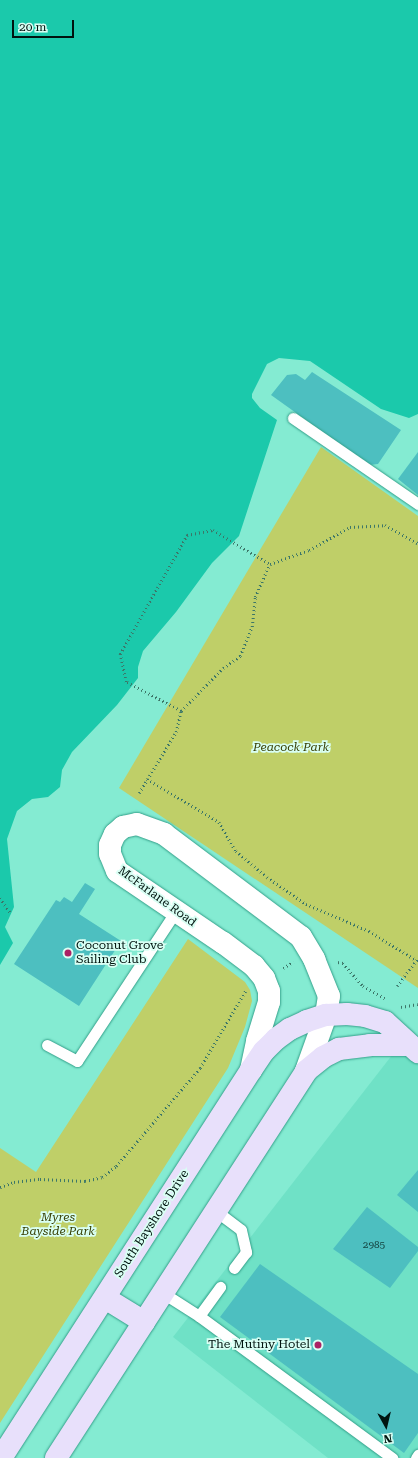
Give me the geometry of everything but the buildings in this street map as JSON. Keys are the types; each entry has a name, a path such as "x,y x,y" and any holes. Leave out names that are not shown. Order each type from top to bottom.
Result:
{"main road":[{"path":"326,1015 347,1014 365,1016 385,1022 413,1048"},
{"name":"South Bayshore Drive","path":"1,1458 264,1051 276,1039 290,1029 307,1021 326,1015"},
{"path":"56,1458 306,1071 323,1057 340,1049 370,1044 413,1048"},
{"path":"105,1298 144,1322"}],"street":[{"name":"McFarlane Road","path":"251,1070 257,1041 269,1002 269,991 266,982 254,966 117,871 112,863 110,845 115,834 123,827 137,824 164,834 301,937 314,959 330,996 326,1015 306,1071"}],"lane":[{"path":"293,418 418,504"},
{"path":"47,1045 77,1060 176,911"},
{"path":"216,1211 241,1230 246,1252 234,1268"},
{"path":"199,1316 220,1287"},
{"path":"163,1293 199,1316 392,1458"}],"path":[{"path":"139,793 176,732 181,711 223,668 240,656 252,626 255,597 270,564 309,550 350,527 385,524 418,543"},
{"path":"181,711 126,682 120,654 187,535 212,530 270,564"},
{"path":"148,779 219,822 236,851 267,877 306,904 369,931 417,959 397,986"},
{"path":"0,898 10,914"},
{"path":"280,969 300,958"},
{"path":"336,961 343,963 363,986 389,1001"},
{"path":"0,1187 14,1182 40,1179 85,1181 102,1177 112,1170 200,1068 248,988"},
{"path":"394,1006 400,1007 418,1004"}],"shaded area":[{"path":"0,0 418,0 418,414 409,418 381,409 310,361 279,358 267,364 252,394 252,398 260,408 277,420 239,536 212,563 176,612 143,651 138,667 138,678 117,705 72,752 62,770 60,787 48,797 32,799 17,811 7,839 14,907 5,927 13,943 0,965"},
{"path":"410,1032 418,1038 418,1458 328,1458 173,1337"}],"green space":[{"name":"Peacock Park","path":"321,447 418,516 418,988 119,788"},
{"name":"Myres Bayside Park","path":"188,939 245,982 250,990 252,1001 245,1027 228,1068 0,1423 0,1148 36,1172"}],"place":[{"name":"Coconut Grove Sailing Club","path":"68,953"},
{"name":"The Mutiny Hotel","path":"318,1345"}]}
